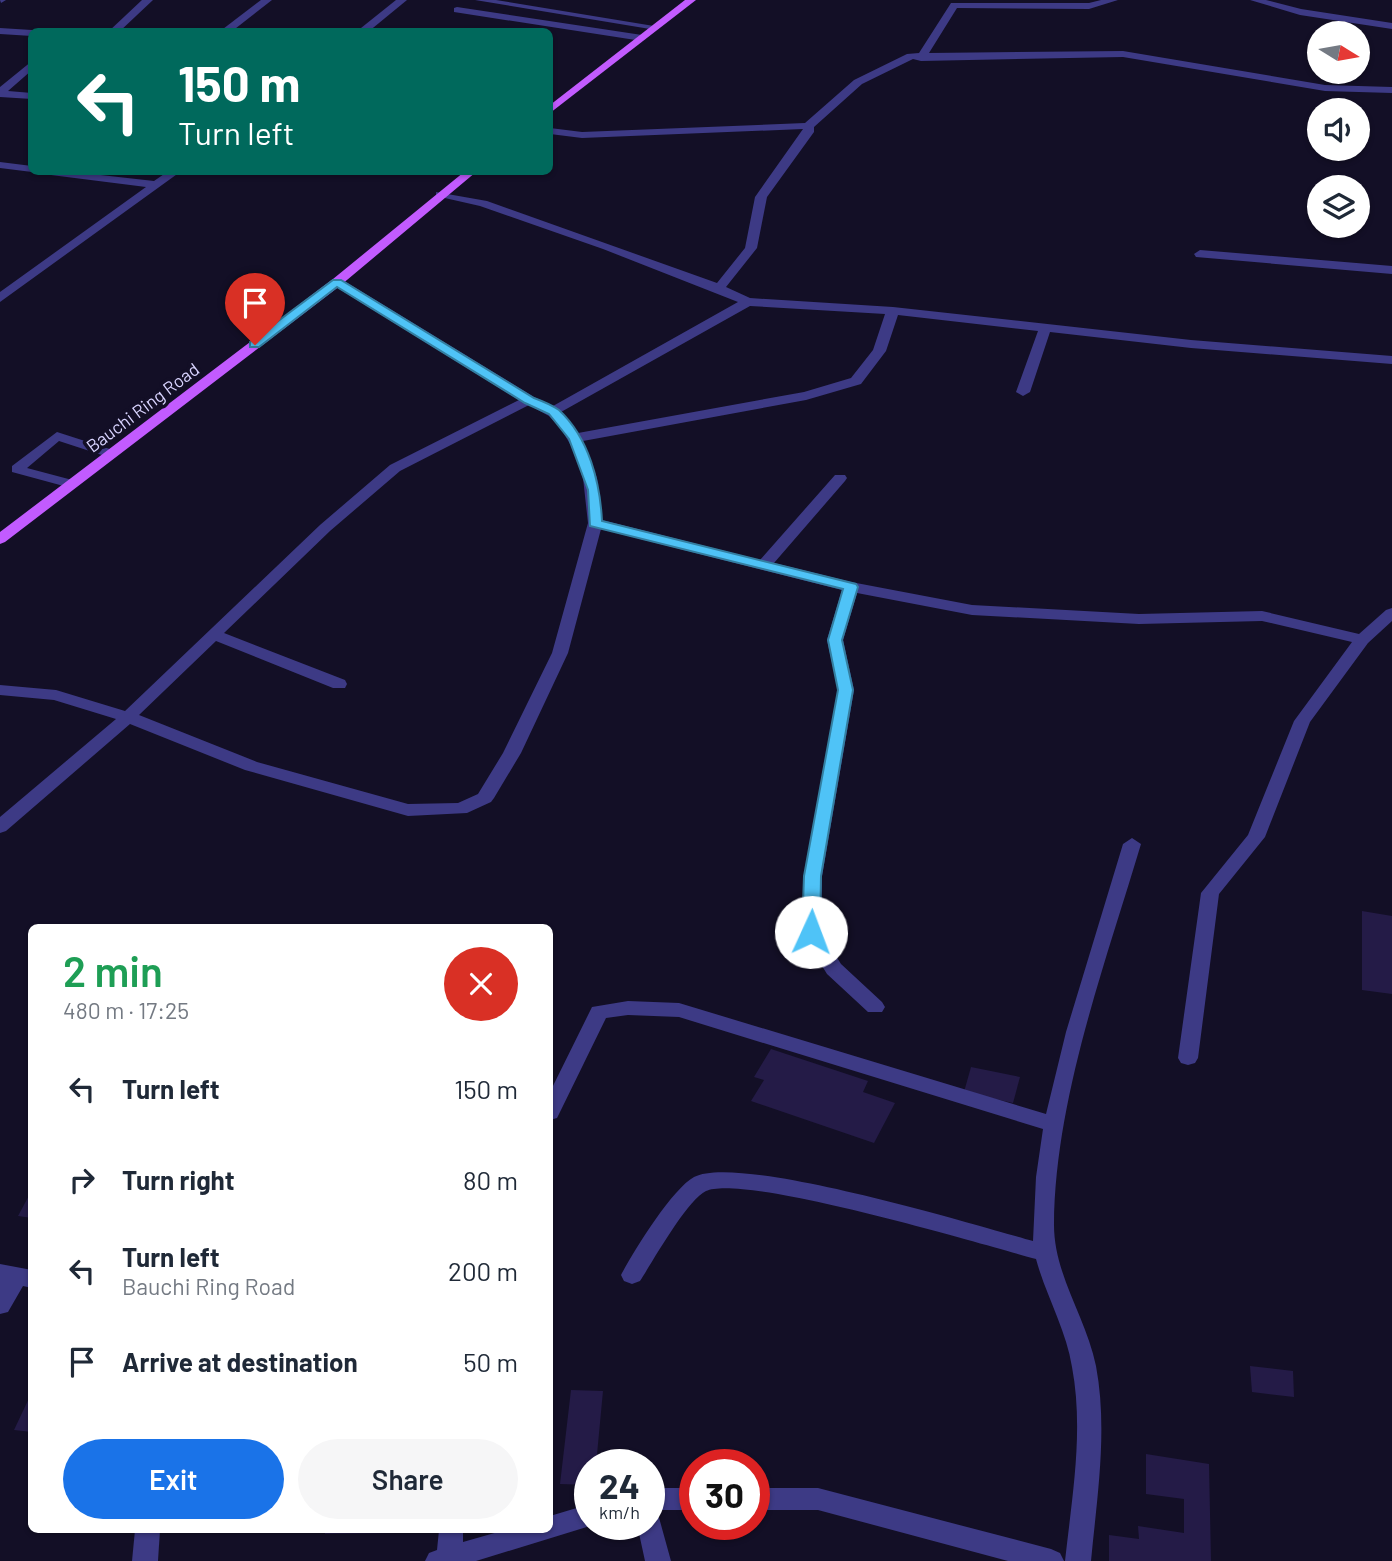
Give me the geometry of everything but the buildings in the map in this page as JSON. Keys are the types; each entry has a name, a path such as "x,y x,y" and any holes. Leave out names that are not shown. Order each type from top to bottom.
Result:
{"main road":[{"path":"553,108 691,0"},
{"name":"Bauchi Ring Road","path":"0,538 337,282 466,175"}],"street":[{"path":"117,28 148,0"},
{"path":"229,28 267,0"},
{"path":"366,28 402,0"},
{"path":"921,58 954,5 1089,6 1113,0"},
{"path":"1255,0 1300,12 1392,26"},
{"path":"0,31 28,33"},
{"path":"553,131 582,135 808,126 858,82 911,56 1124,54 1325,88 1392,90"},
{"path":"0,94 28,68"},
{"path":"0,94 28,96"},
{"path":"719,288 751,248 761,197 809,132 808,126"},
{"path":"0,165 28,168"},
{"path":"75,175 155,185"},
{"path":"0,298 170,175"},
{"path":"440,194 483,203 519,215 719,288 748,302 893,311 1204,345 1392,360"},
{"path":"1200,254 1392,270"},
{"path":"0,690 56,695 128,717 251,766 408,810 461,809 485,798 512,753 560,653 595,523 594,490 575,438 553,411 530,400 337,282"},
{"path":"553,411 748,302"},
{"path":"575,438 806,396 856,381 879,351 893,311"},
{"path":"1023,392 1045,328"},
{"path":"0,827 128,717 325,528 395,468 530,400"},
{"path":"763,566 840,478"},
{"path":"595,523 851,587 972,610 1139,619 1262,616 1362,640"},
{"path":"851,587 835,640 846,690 813,876 811,932 834,969 875,1007"},
{"path":"1188,1058 1210,893 1256,836 1302,722 1362,640 1392,613"},
{"path":"214,635 339,684"},
{"path":"1078,1561 1090,1423 1083,1364 1046,1253 1042,1226 1055,1125 1076,1036 1132,844"},
{"path":"553,1106 599,1012 628,1008 679,1010 1055,1125"},
{"path":"632,1275 681,1202 701,1182 720,1178 801,1191 1046,1253"},
{"path":"0,1305 16,1276"},
{"path":"770,1499 818,1499 1051,1561"},
{"path":"553,1526 574,1520"},
{"path":"145,1561 148,1533"},
{"path":"450,1533 445,1560 531,1533"},
{"path":"653,1540 658,1561"}],"lane":[{"path":"479,0 656,27"},
{"path":"457,10 642,38"},
{"path":"71,484 17,469 57,436 111,454"}],"route":[{"path":"255,345 337,282 530,400 553,411 575,438 594,490 595,523 851,587 835,640 846,690 813,876 811,932"}]}
